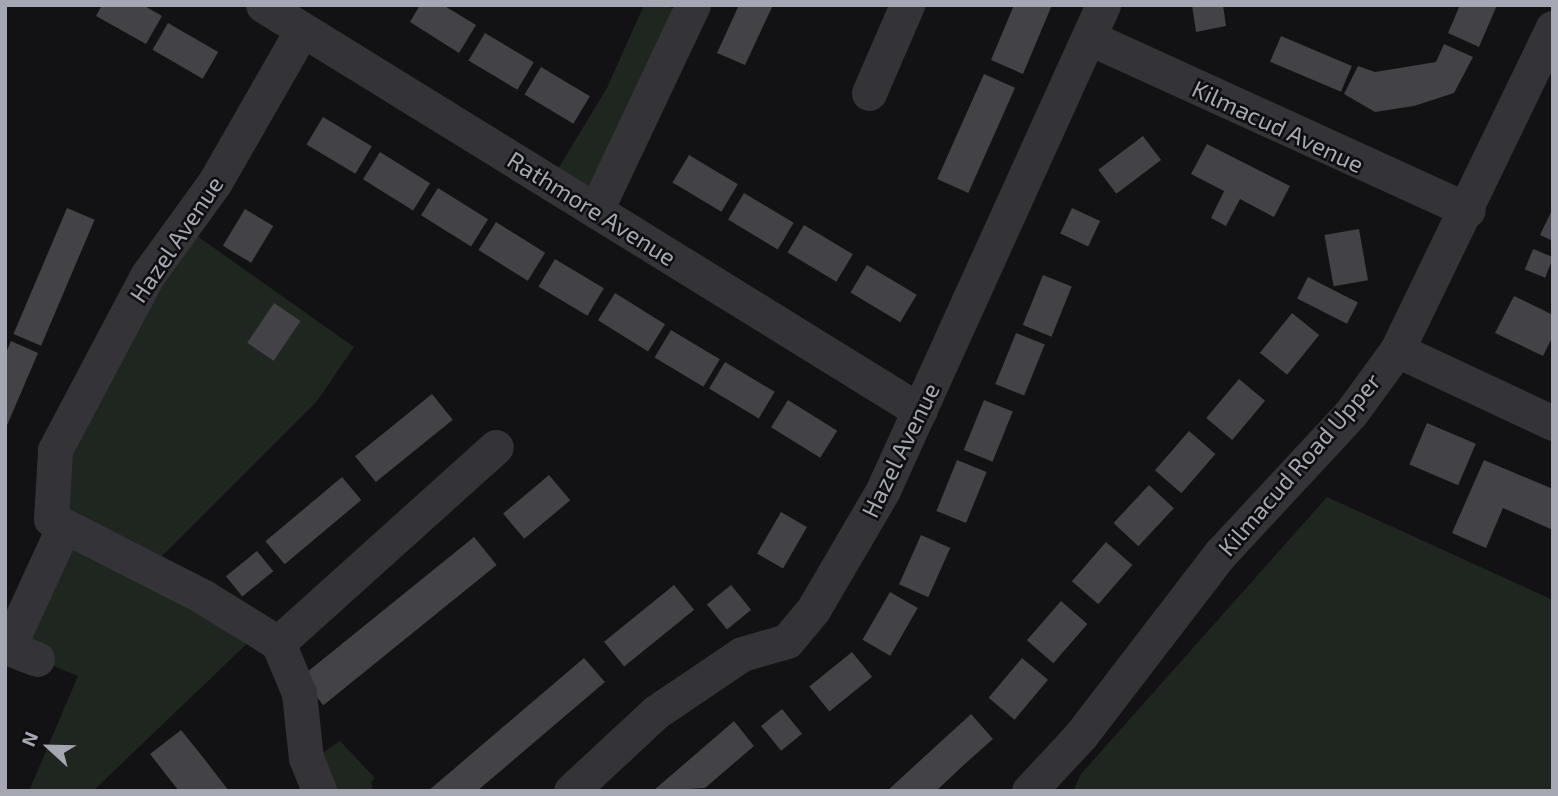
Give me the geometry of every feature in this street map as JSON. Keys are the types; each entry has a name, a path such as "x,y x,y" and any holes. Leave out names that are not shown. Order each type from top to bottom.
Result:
{"street":[{"name":"Rathmore Avenue","path":"263,5 920,411"},
{"path":"596,210 694,5"},
{"path":"869,93 907,5"},
{"name":"Hazel Avenue","path":"571,791 656,712 742,654 787,641 813,610 883,490 1103,5"},
{"name":"Kilmacud Road Upper","path":"1029,791 1081,735 1220,554 1351,413 1397,350 1468,210 1553,28"},
{"name":"Hazel Avenue","path":"64,526 51,519 55,450 147,276 215,182 302,30"},
{"name":"Kilmacud Avenue","path":"1090,38 1468,210"},
{"path":"1397,350 1553,423"},
{"path":"278,643 496,447"},
{"path":"17,651 64,526 202,596 278,643 299,693 306,758 319,791"}],"shaded area":[{"path":"644,5 666,5 688,16 596,210 550,182 607,88"},
{"path":"183,226 354,347 317,401 149,569 258,633 93,791 29,791 78,676 9,648 64,526 55,450"},
{"path":"1327,497 1553,600 1553,791 1073,791 1081,774"},
{"path":"340,741 375,778 371,782 373,791 319,791 308,763"}],"building":[{"path":"102,5 143,5 162,16 146,44 96,16"},
{"path":"420,5 443,5 476,25 459,53 410,22"},
{"path":"739,5 773,5 745,65 717,53"},
{"path":"1014,5 1052,5 1023,74 991,60"},
{"path":"1192,5 1223,5 1226,26 1196,32"},
{"path":"1460,5 1497,5 1479,47 1448,33"},
{"path":"168,23 218,52 203,79 152,50"},
{"path":"485,33 534,62 517,90 469,60"},
{"path":"1281,36 1352,66 1341,92 1270,62"},
{"path":"1444,44 1473,57 1454,93 1414,106 1375,112 1344,94 1358,66 1375,72 1436,62"},
{"path":"541,67 590,96 573,124 525,94"},
{"path":"984,74 1015,88 968,193 937,179"},
{"path":"323,117 372,146 355,174 307,144"},
{"path":"1143,136 1161,160 1116,194 1098,170"},
{"path":"1207,144 1290,186 1274,217 1240,199 1226,226 1211,218 1224,191 1191,174"},
{"path":"380,152 430,183 413,210 363,179"},
{"path":"689,155 738,184 721,212 673,182"},
{"path":"438,188 488,219 471,246 421,215"},
{"path":"744,193 794,223 778,249 728,220"},
{"path":"67,208 95,220 41,346 13,334"},
{"path":"1072,208 1100,221 1088,246 1060,233"},
{"path":"1553,208 1553,241 1540,235"},
{"path":"245,209 273,226 251,263 223,246"},
{"path":"496,222 545,253 528,281 479,250"},
{"path":"804,225 853,254 836,282 788,252"},
{"path":"1359,229 1368,280 1334,286 1325,235"},
{"path":"1533,249 1553,257 1545,278 1525,269"},
{"path":"555,259 604,288 587,316 539,286"},
{"path":"867,265 917,295 900,322 851,292"},
{"path":"1043,275 1072,287 1052,337 1023,325"},
{"path":"1308,277 1358,302 1347,324 1297,298"},
{"path":"615,293 665,324 648,351 598,320"},
{"path":"1514,296 1553,315 1553,336 1543,356 1495,333"},
{"path":"274,303 301,321 274,361 247,343"},
{"path":"1292,313 1319,335 1287,375 1260,353"},
{"path":"671,330 720,359 703,387 655,357"},
{"path":"1016,333 1045,345 1024,396 995,384"},
{"path":"11,341 38,353 5,430 5,355"},
{"path":"725,362 775,392 759,418 709,389"},
{"path":"1239,379 1265,401 1232,440 1206,418"},
{"path":"432,394 453,420 376,482 355,456"},
{"path":"788,400 837,431 820,458 771,427"},
{"path":"984,400 1013,412 993,462 964,450"},
{"path":"1427,423 1476,444 1458,485 1409,464"},
{"path":"1189,431 1215,454 1181,493 1155,470"},
{"path":"957,460 987,472 966,523 936,511"},
{"path":"1484,460 1553,489 1553,530 1503,508 1486,548 1452,533"},
{"path":"549,475 570,500 524,539 503,514"},
{"path":"342,477 361,500 285,564 265,541"},
{"path":"1149,485 1174,508 1138,546 1114,523"},
{"path":"781,512 807,527 783,569 757,554"},
{"path":"921,535 950,548 928,597 899,584"},
{"path":"474,537 497,565 323,705 301,677"},
{"path":"1106,542 1132,565 1098,604 1072,581"},
{"path":"257,551 273,571 242,596 226,576"},
{"path":"674,585 694,610 624,667 604,642"},
{"path":"731,585 751,610 727,629 707,605"},
{"path":"890,592 918,608 890,656 862,640"},
{"path":"1061,601 1087,624 1053,663 1027,640"},
{"path":"852,652 872,677 829,711 809,687"},
{"path":"584,658 605,682 477,791 428,791"},
{"path":"1022,658 1048,680 1015,720 989,698"},
{"path":"782,709 802,734 781,751 761,726"},
{"path":"971,714 993,739 936,791 887,791"},
{"path":"734,721 754,746 705,788 653,791"},
{"path":"181,730 229,791 179,791 171,781 150,754"}]}
